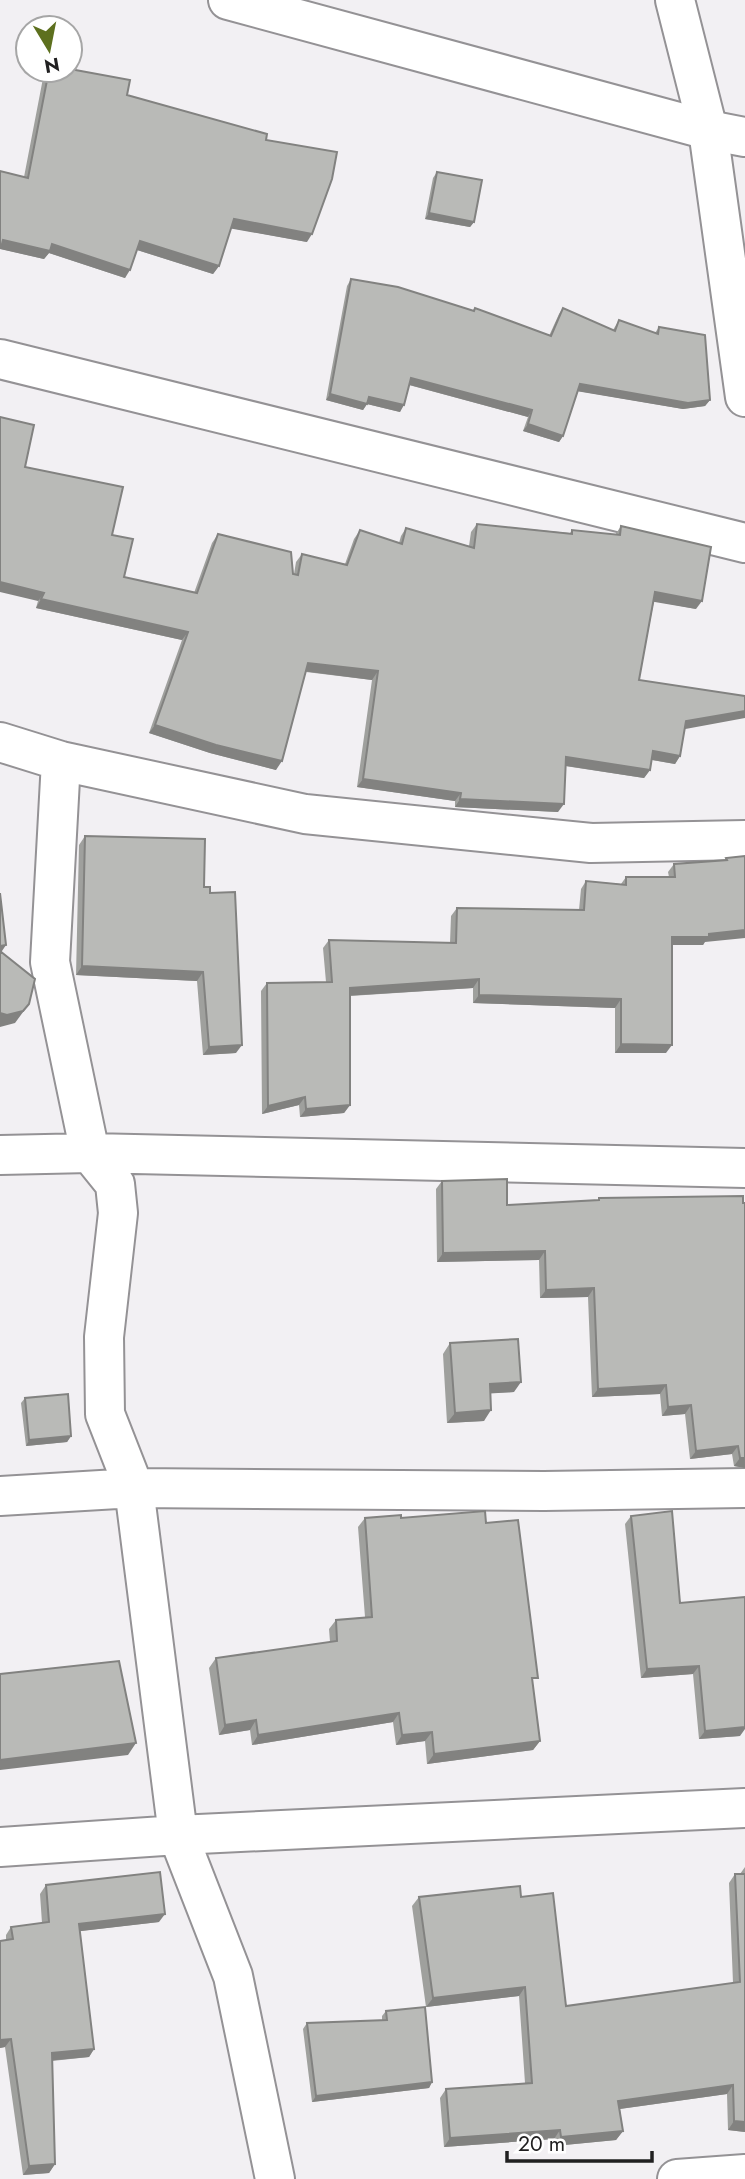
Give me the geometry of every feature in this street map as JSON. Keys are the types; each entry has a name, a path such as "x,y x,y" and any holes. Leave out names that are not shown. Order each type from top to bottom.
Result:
{"street":[{"path":"228,0 708,130 745,137"},
{"path":"674,0 708,130 745,397"},
{"path":"0,359 745,543"},
{"path":"0,742 61,761 305,814 590,843 745,840"},
{"path":"61,761 50,962 90,1153 115,1184 118,1213 104,1337 105,1414 134,1488 177,1835 233,1976 275,2179"},
{"path":"0,1155 90,1153 745,1168"},
{"path":"0,1496 134,1488 544,1492 745,1488"},
{"path":"0,1847 177,1835 745,1808"},
{"path":"677,2179 745,2174"}],"building":[{"path":"84,72 130,80 127,95 267,134 266,140 337,152 332,179 312,234 234,219 219,266 140,241 130,270 52,244 50,251 3,240 0,248 0,171 28,178 46,84 84,84"},
{"path":"437,172 482,180 474,222 429,213"},
{"path":"351,279 398,287 474,311 475,308 551,336 563,308 615,331 619,320 658,334 659,327 705,335 710,400 688,403 580,384 563,436 528,424 532,410 411,378 404,405 369,397 367,404 330,394"},
{"path":"0,417 34,425 25,467 123,487 112,535 133,539 124,577 197,593 218,534 291,552 293,574 298,575 302,554 347,565 360,530 402,544 406,528 474,548 477,524 572,534 572,530 620,535 621,526 711,547 702,601 655,592 639,680 745,696 745,711 686,721 680,756 653,751 650,770 566,757 564,804 460,799 461,793 363,779 378,671 308,663 282,761 216,745 155,725 188,632 41,599 44,593 0,582"},
{"path":"85,836 205,839 204,887 210,887 210,893 235,892 242,1045 209,1047 203,972 82,966"},
{"path":"745,856 745,930 709,934 709,937 672,937 672,1045 621,1044 621,999 479,995 479,979 350,988 350,1105 306,1109 305,1097 268,1106 267,983 332,982 329,940 456,943 457,908 584,910 586,881 626,885 626,877 675,877 674,864"},
{"path":"0,893 6,945 0,946"},
{"path":"0,951 35,979 29,1004 23,1011 7,1015 0,1013"},
{"path":"507,1179 507,1205 599,1198 743,1196 745,1458 740,1458 738,1446 696,1451 691,1405 668,1407 666,1385 598,1389 594,1288 546,1290 545,1251 443,1253 442,1181"},
{"path":"518,1339 521,1382 490,1384 491,1410 455,1413 450,1343"},
{"path":"68,1394 71,1436 29,1440 25,1398"},
{"path":"485,1511 486,1523 518,1520 538,1678 532,1678 540,1741 434,1754 432,1732 402,1735 399,1713 258,1735 256,1720 225,1725 216,1658 337,1641 336,1620 372,1617 365,1518"},
{"path":"672,1511 680,1603 745,1597 745,1727 705,1731 699,1666 647,1669 631,1516"},
{"path":"119,1661 136,1743 0,1760 0,1674"},
{"path":"160,1872 165,1914 79,1924 94,2049 52,2053 55,2164 29,2166 11,2039 0,2040 0,1941 13,1939 11,1927 49,1922 46,1885"},
{"path":"735,1874 745,1874 745,2122 734,2121 733,2085 618,2101 623,2131 561,2137 560,2130 450,2138 446,2089 532,2083 525,1987 433,1998 419,1897 520,1886 521,1897 553,1893 566,2006 740,1982"},
{"path":"425,2007 432,2082 316,2096 307,2023 387,2020 386,2011"}]}
